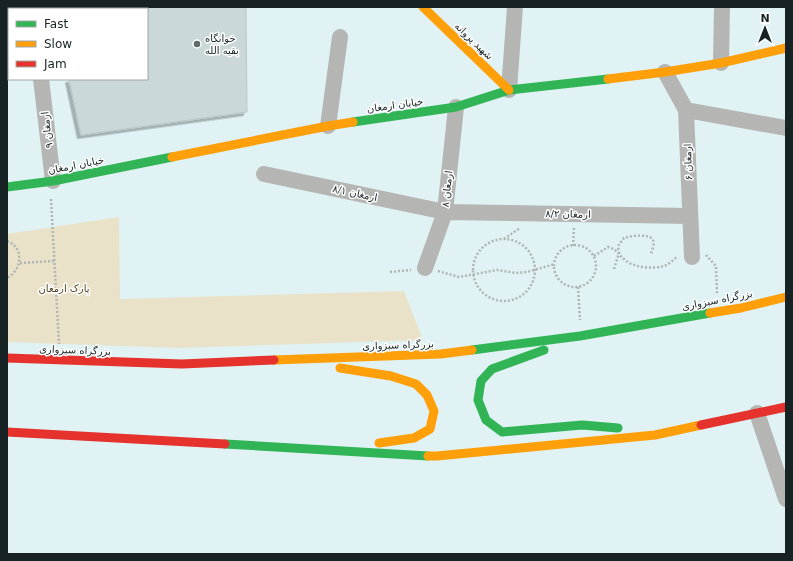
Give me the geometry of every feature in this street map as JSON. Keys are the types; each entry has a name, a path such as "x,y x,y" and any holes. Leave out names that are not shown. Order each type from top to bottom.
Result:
{"main road":[{"name":"شهید پروانه","path":"423,7 509,90"},
{"name":"خیابان ارمغان","path":"7,187 51,181 328,126 456,107 509,90 665,72 721,63 786,48"},
{"name":"بزرگراه سبزواری","path":"7,358 182,364 440,354 580,336 718,312 786,297"},
{"path":"580,336 492,369 481,381 478,400 486,420 502,432 582,425 667,432"},
{"path":"288,360 391,376 416,384 428,395 434,412 430,429 414,438 310,449"},
{"path":"7,432 438,456 655,435 786,407"}],"street":[{"path":"509,90 515,7"},
{"path":"721,63 722,7"},
{"path":"328,126 340,37"},
{"name":"ارمغان ۶","path":"665,72 686,110 692,254"},
{"name":"ارمغان ۹","path":"41,80 51,181"},
{"name":"ارمغان ۸","path":"425,268 445,212 456,107"},
{"path":"686,110 786,128"},
{"name":"ارمغان ۸/۱","path":"264,174 445,212"},
{"name":"ارمغان ۸/۲","path":"445,212 690,216"},
{"path":"757,413 786,499"}],"path":[{"path":"51,181 60,360"},
{"path":"614,270 619,253 618,246 624,238 648,236 653,239 654,242 651,254"},
{"path":"504,239 520,243 526,248 534,262 535,270 534,278 525,292 511,300 503,301 481,292 476,285 473,275 474,261 482,247 488,243 504,239"},
{"path":"7,241 12,243 18,252 20,263 17,270 7,278"},
{"path":"581,246 594,256 596,272 592,279 586,284 578,287 570,286 562,283 557,277 555,264 559,254 565,248 581,246"},
{"path":"594,256 608,247 616,249 625,260 648,268 665,266 680,255 700,252 707,256 716,266 718,312"},
{"path":"20,263 54,261"},
{"path":"390,272 425,268 459,277 498,270 516,273 535,270 555,264"},
{"path":"578,287 580,336"}],"green space":[{"name":"پارک ارمغان","path":"119,217 120,299 404,291 423,340 180,348 7,342 7,234"}],"building":[{"name":"خوابگاه بقیه الله","path":"246,7 247,112 81,135 69,80 148,80 148,8 140,8"}],"traffic: fast":[{"path":"353,122 456,107 509,90 608,79"},
{"path":"7,187 53,181 172,157"},
{"path":"472,350 580,336 710,313"},
{"path":"544,350 492,369 481,381 478,400 486,420 502,432 582,425 618,428"},
{"path":"225,444 428,456"}],"traffic: slow":[{"path":"423,7 509,90"},
{"path":"608,79 721,63 786,48"},
{"path":"172,157 353,122"},
{"path":"710,313 741,308 786,297"},
{"path":"274,360 441,354 472,350"},
{"path":"340,368 391,376 416,384 427,395 434,411 430,429 414,438 379,443"},
{"path":"428,456 655,435 701,425"}],"traffic: jam":[{"path":"7,358 182,364 274,360"},
{"path":"701,425 786,407"},
{"path":"7,432 225,444"}],"place":[{"name":"خوابگاه بقیه الله","path":"197,44"}]}
